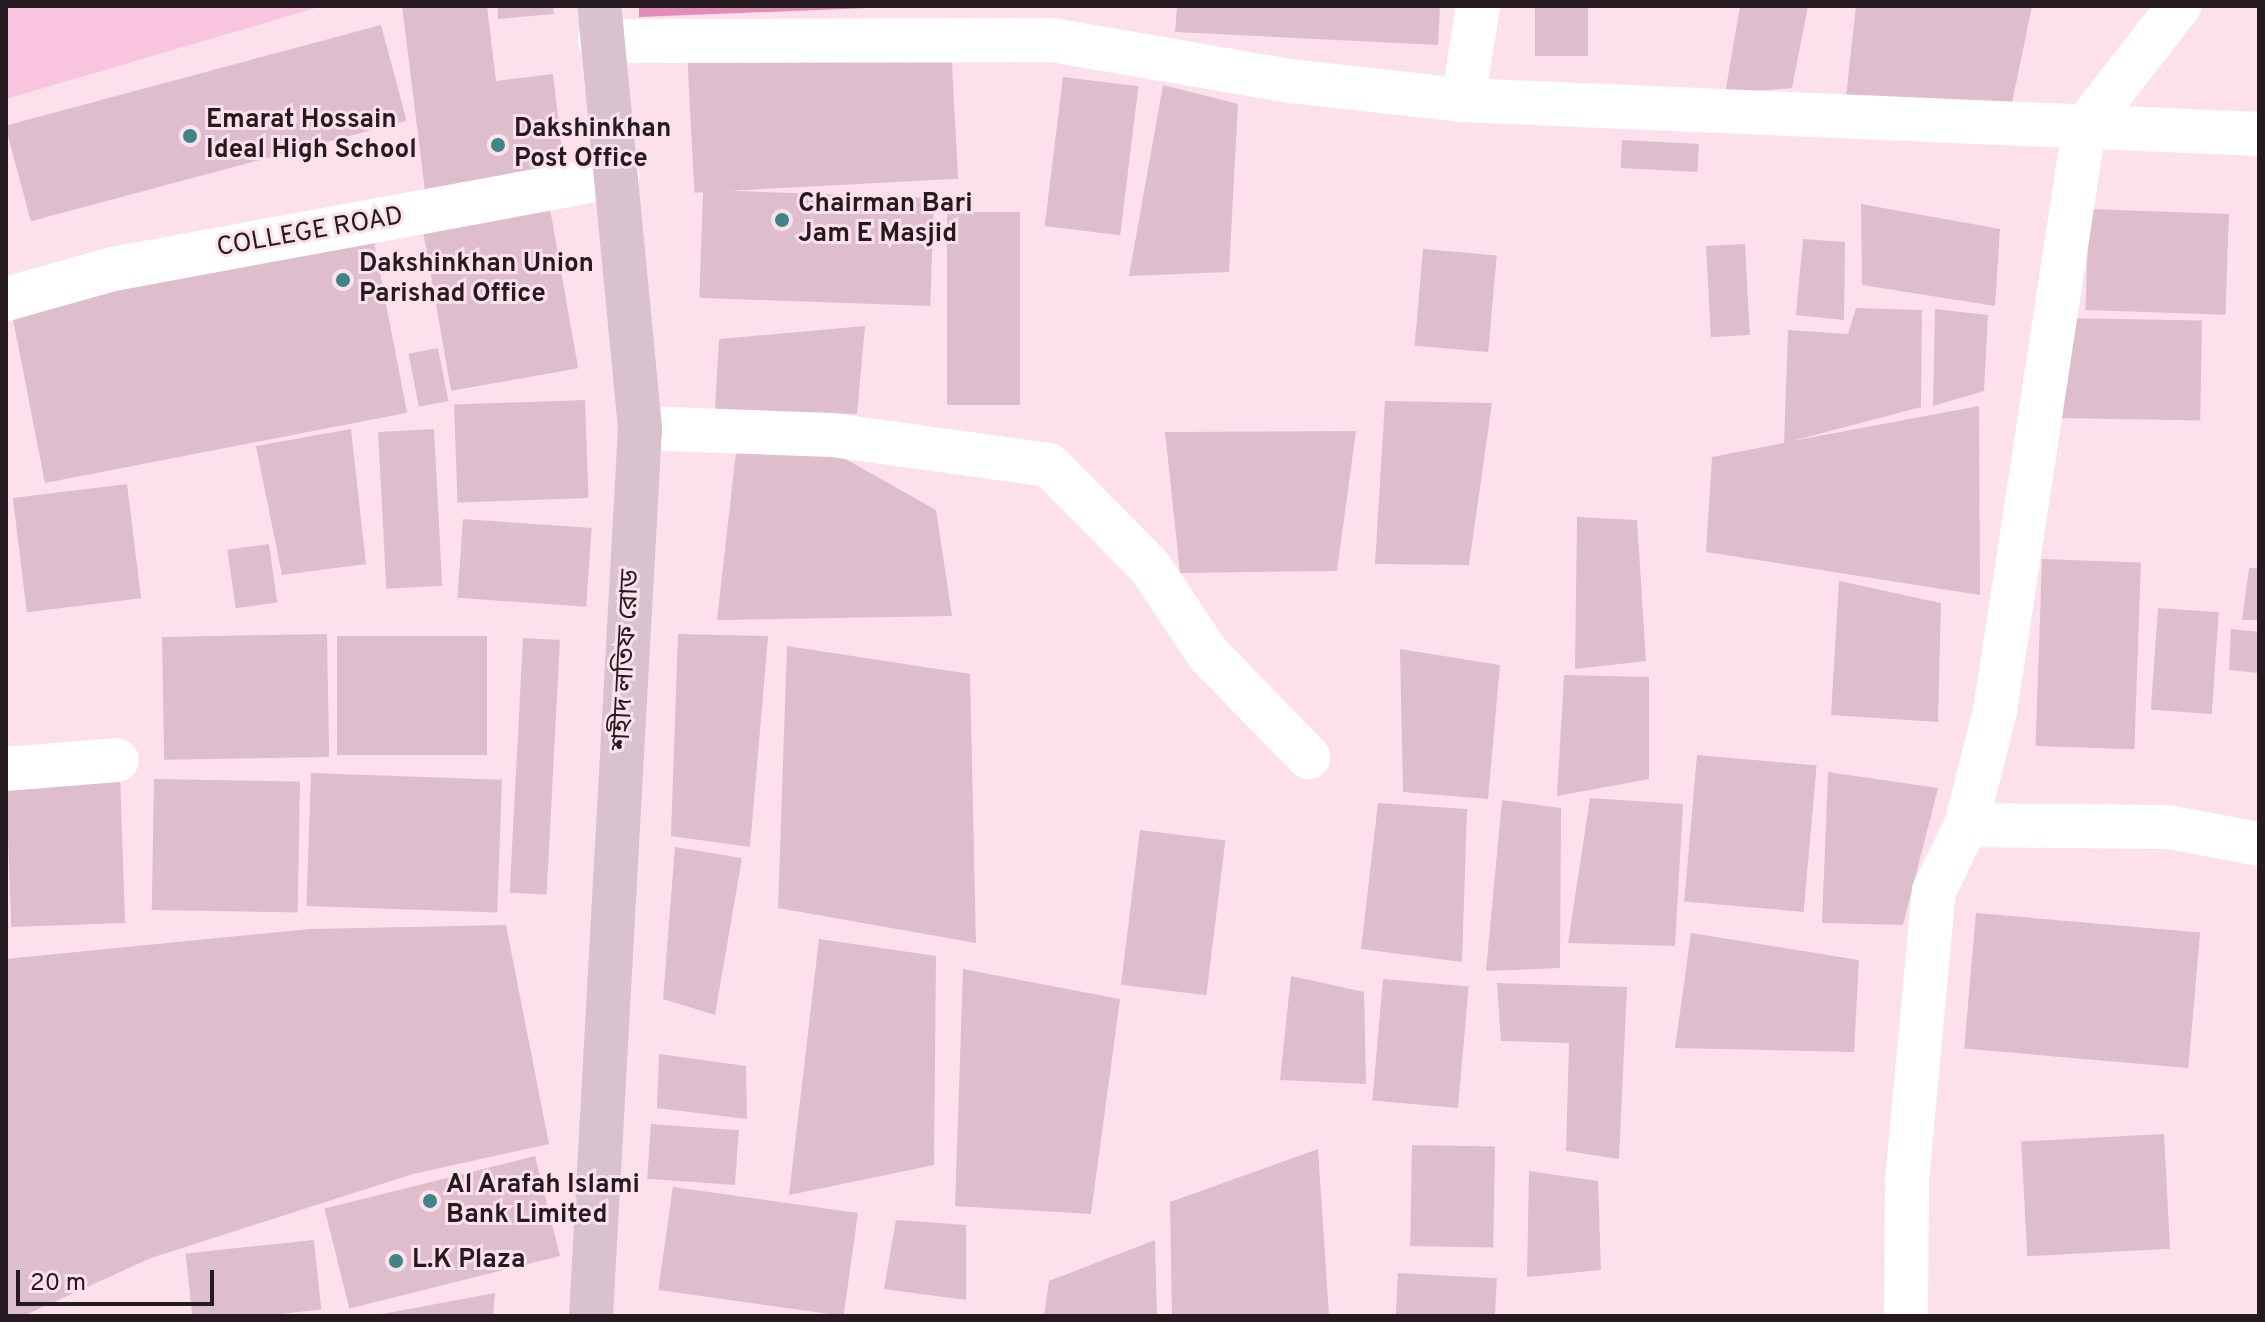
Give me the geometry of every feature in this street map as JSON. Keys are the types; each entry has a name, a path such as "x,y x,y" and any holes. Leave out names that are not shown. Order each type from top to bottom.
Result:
{"street":[{"path":"1463,100 1478,6"},
{"path":"1906,1316 1907,1180 1934,891 1966,825 1995,711 2084,128 2179,6"},
{"path":"599,23 1052,40 1290,81 1463,100 2259,134"},
{"name":"শহীদ লতিফ রোড","path":"591,1316 640,428 617,176 599,23"},
{"name":"COLLEGE ROAD","path":"6,299 113,269 617,176"},
{"path":"640,428 832,435 1049,465 1150,567 1208,654 1308,757"},
{"path":"6,769 117,760"},
{"path":"1966,825 2168,827 2259,844"}],"shaded area":[{"path":"6,6 322,6 6,99"},
{"path":"639,6 918,6 639,17"}],"building":[{"path":"402,6 487,6 496,81 553,74 565,174 425,191"},
{"path":"498,6 553,6 554,14 498,19"},
{"path":"1177,6 1440,6 1438,45 1175,32"},
{"path":"1535,6 1588,6 1588,56 1535,56"},
{"path":"1740,6 1808,6 1792,88 1725,94"},
{"path":"1856,6 2032,6 2012,103 1845,105"},
{"path":"381,25 407,121 31,221 6,125"},
{"path":"951,44 958,179 694,193 687,58"},
{"path":"1063,77 1138,86 1120,235 1045,226"},
{"path":"1163,85 1238,104 1229,272 1129,276"},
{"path":"1622,140 1699,144 1697,172 1621,168"},
{"path":"703,190 934,198 930,306 699,298"},
{"path":"548,197 578,368 451,391 421,219"},
{"path":"1861,204 2000,229 1995,306 1862,285"},
{"path":"2089,209 2229,214 2225,315 2085,310"},
{"path":"947,212 1020,212 1020,405 947,405"},
{"path":"373,237 407,413 45,483 11,307"},
{"path":"1803,239 1845,242 1844,320 1796,315"},
{"path":"1745,244 1750,335 1711,337 1706,246"},
{"path":"1423,249 1497,255 1488,352 1415,346"},
{"path":"1856,308 1922,310 1921,407 1792,441 1979,406 1980,595 1706,552 1712,457 1784,443 1788,330 1848,334"},
{"path":"1935,309 1988,315 1984,391 1933,406"},
{"path":"2062,318 2202,320 2200,420 2060,418"},
{"path":"865,326 857,414 715,410 719,339"},
{"path":"438,348 448,401 419,407 409,354"},
{"path":"585,400 588,498 457,503 454,405"},
{"path":"1385,401 1492,403 1469,565 1375,564"},
{"path":"351,429 366,564 282,575 256,446"},
{"path":"434,429 442,586 386,589 378,432"},
{"path":"1356,431 1337,571 1180,573 1165,432"},
{"path":"736,452 840,456 936,510 952,616 717,620"},
{"path":"127,484 141,598 27,612 13,498"},
{"path":"1577,517 1637,520 1646,661 1575,669"},
{"path":"463,519 592,528 586,607 457,598"},
{"path":"269,544 277,602 236,608 227,550"},
{"path":"2042,559 2141,562 2134,749 2035,746"},
{"path":"2249,568 2259,568 2259,620 2242,620"},
{"path":"1839,581 1941,603 1938,722 1831,715"},
{"path":"2158,608 2219,612 2212,714 2151,710"},
{"path":"2231,629 2259,632 2259,673 2229,670"},
{"path":"327,634 329,757 164,760 162,637"},
{"path":"678,634 768,636 750,847 671,836"},
{"path":"337,636 487,636 487,755 337,755"},
{"path":"523,638 560,640 547,895 510,893"},
{"path":"787,646 970,674 976,943 778,908"},
{"path":"1400,649 1500,665 1488,799 1403,792"},
{"path":"1564,675 1649,677 1649,779 1557,796"},
{"path":"1697,755 1817,765 1804,912 1684,901"},
{"path":"1828,772 1938,788 1903,925 1822,923"},
{"path":"311,773 502,780 497,913 306,906"},
{"path":"120,775 125,923 11,927 6,779"},
{"path":"154,779 300,782 298,913 152,910"},
{"path":"1590,798 1683,804 1675,946 1568,943"},
{"path":"1502,800 1561,808 1560,968 1486,971"},
{"path":"1378,803 1467,809 1462,962 1361,949"},
{"path":"1140,830 1225,840 1206,995 1121,985"},
{"path":"675,847 742,858 715,1015 663,999"},
{"path":"1976,913 2200,933 2188,1068 1964,1048"},
{"path":"506,925 549,1144 413,1174 151,1258 23,1316 6,1316 6,959 310,929"},
{"path":"1691,933 1859,960 1854,1052 1675,1048"},
{"path":"819,939 936,956 934,1165 789,1195"},
{"path":"963,969 1120,999 1091,1214 955,1206"},
{"path":"1291,976 1364,992 1366,1084 1280,1080"},
{"path":"1383,979 1469,986 1458,1108 1372,1101"},
{"path":"1497,983 1627,987 1619,1159 1566,1151 1569,1043 1501,1041"},
{"path":"659,1054 746,1066 747,1119 657,1108"},
{"path":"651,1124 739,1130 735,1185 647,1179"},
{"path":"2164,1134 2170,1249 2027,1256 2021,1141"},
{"path":"1412,1145 1495,1146 1493,1247 1410,1246"},
{"path":"1318,1149 1329,1316 1172,1316 1170,1202"},
{"path":"535,1156 560,1256 349,1308 324,1208"},
{"path":"1529,1171 1598,1181 1601,1270 1527,1277"},
{"path":"673,1187 858,1213 844,1316 658,1290"},
{"path":"896,1220 966,1225 966,1300 884,1289"},
{"path":"314,1240 321,1310 261,1316 192,1316 186,1253"},
{"path":"1155,1240 1157,1316 1044,1316 1049,1281"},
{"path":"1398,1273 1497,1278 1495,1316 1396,1316"},
{"path":"495,1293 493,1316 382,1316 382,1314"}],"place":[{"name":"Emarat Hossain Ideal High School","path":"190,136"},
{"name":"Dakshinkhan Post Office","path":"498,145"},
{"name":"Chairman Bari Jam E Masjid","path":"782,220"},
{"name":"Dakshinkhan Union Parishad Office","path":"343,280"},
{"name":"Al Arafah Islami Bank Limited","path":"430,1201"},
{"name":"L.K Plaza","path":"396,1261"}]}
